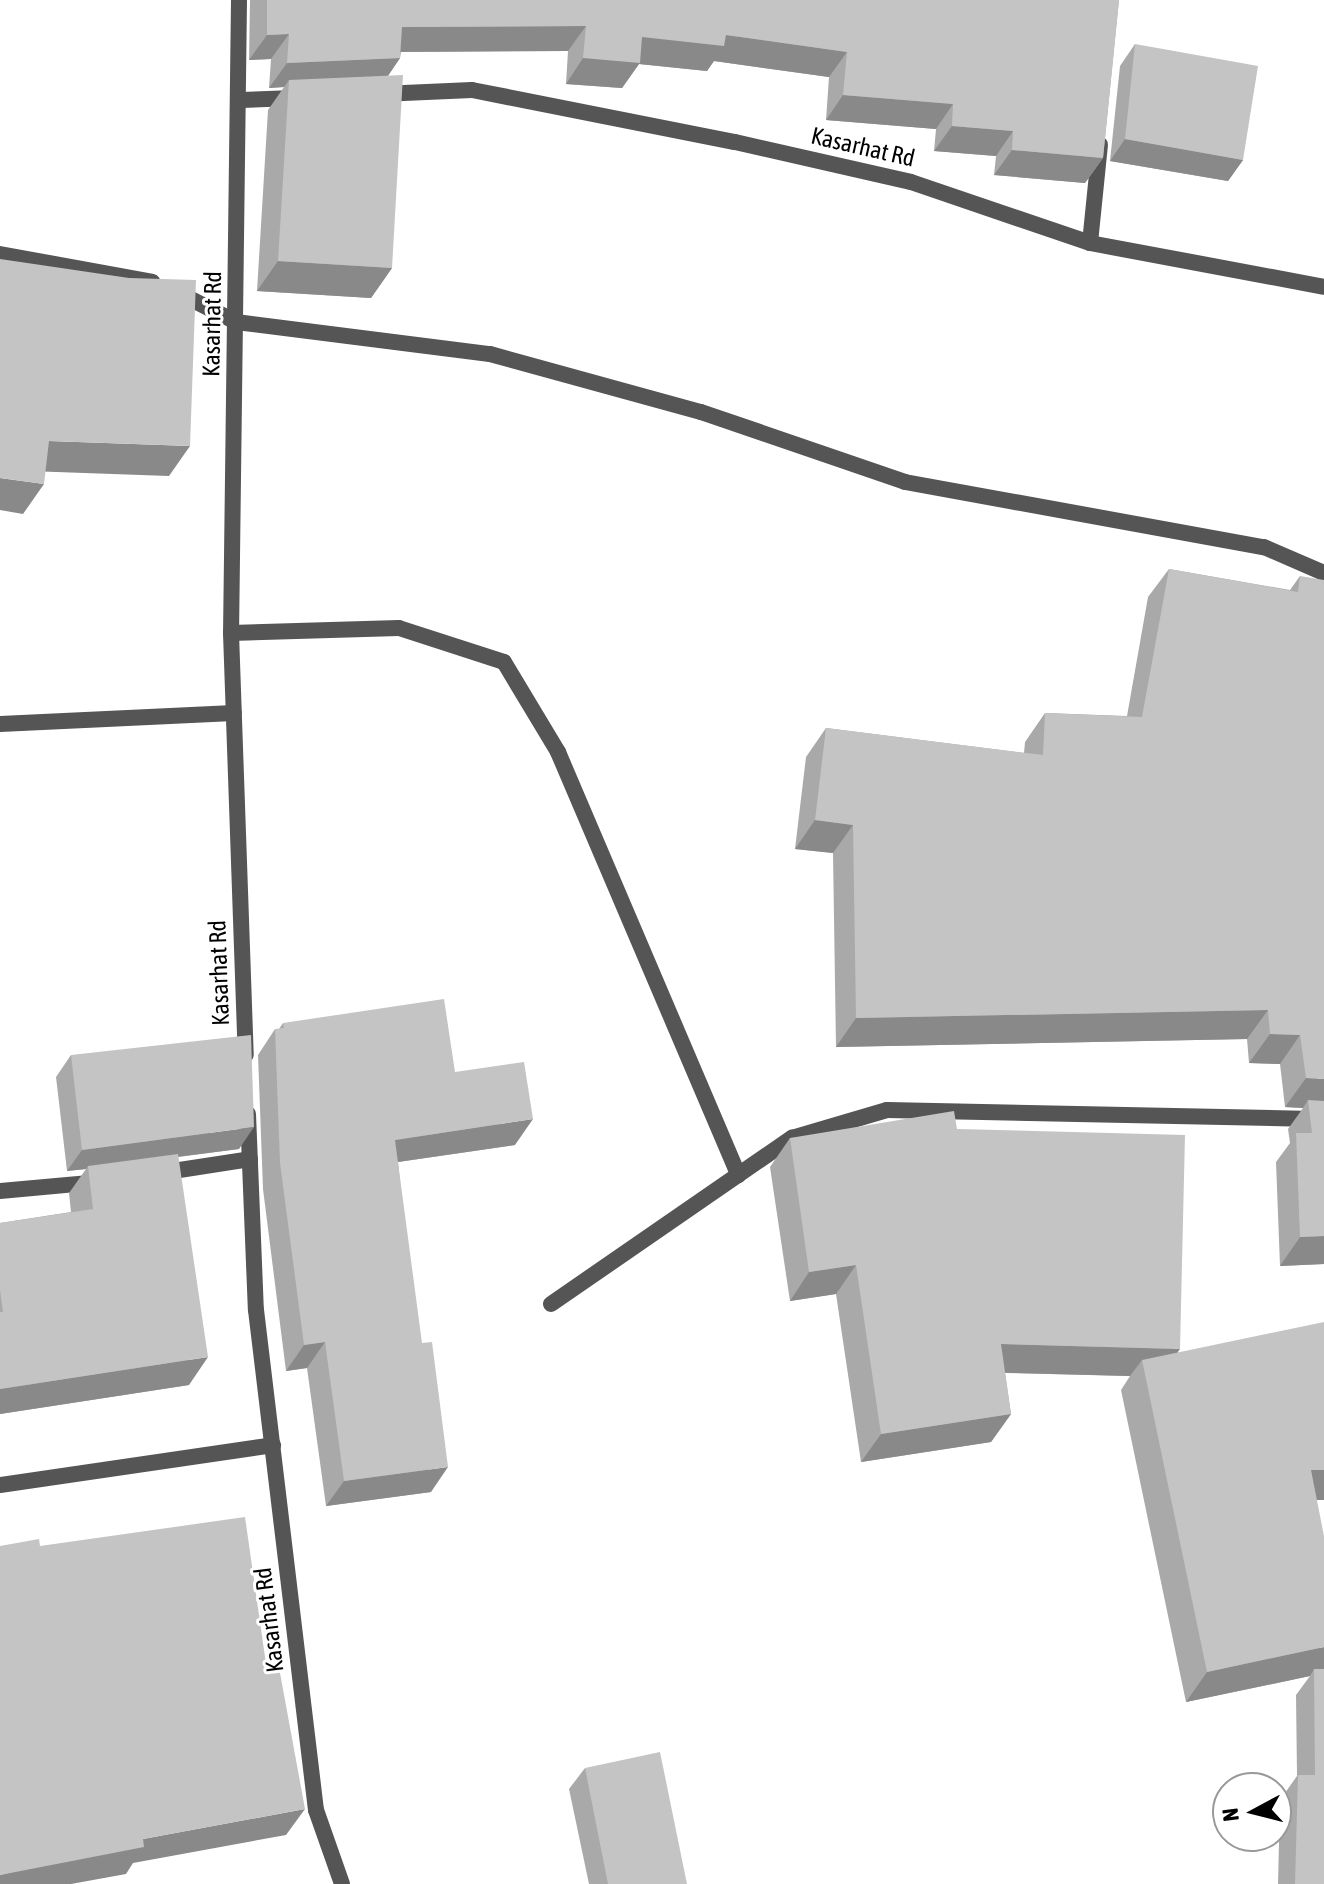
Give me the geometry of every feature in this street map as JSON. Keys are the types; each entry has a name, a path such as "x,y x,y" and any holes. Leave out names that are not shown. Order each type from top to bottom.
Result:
{"street":[{"name":"Kasarhat Rd","path":"239,0 231,633 256,1310 316,1810 342,1884"},
{"name":"Kasarhat Rd","path":"364,95 472,90 735,142 911,182 1090,243 1324,287"},
{"path":"240,100 317,97"},
{"path":"1090,243 1103,122"},
{"path":"0,254 146,279 236,322 490,354 701,412 905,482 1264,547 1324,573"},
{"path":"231,633 399,628 504,662 558,752 738,1175"},
{"path":"0,724 234,713"},
{"path":"551,1304 792,1138 887,1110 1324,1119"},
{"path":"147,1175 250,1159"},
{"path":"0,1191 117,1179"},
{"path":"0,1485 273,1445"}],"building":[{"path":"267,0 1119,0 1103,158 1012,150 1013,131 952,126 953,104 843,95 847,52 726,35 724,46 642,37 640,63 583,58 586,26 402,27 400,58 287,63 289,34 267,35"},
{"path":"1135,44 1258,66 1243,160 1125,139"},
{"path":"403,75 392,268 278,261 289,80"},
{"path":"0,259 129,278 196,280 190,446 49,441 44,484 0,478"},
{"path":"1169,569 1298,592 1300,576 1324,580 1324,1079 1306,1078 1300,1035 1270,1034 1268,1010 856,1018 853,825 815,820 826,728 1043,755 1045,713 1142,717"},
{"path":"444,999 455,1072 524,1062 533,1119 395,1140 422,1343 432,1342 448,1467 344,1481 325,1342 304,1345 280,1163 275,1029 284,1028 283,1023"},
{"path":"251,1035 254,1127 82,1150 71,1055"},
{"path":"1308,1100 1324,1101 1324,1236 1300,1237 1296,1133 1312,1133"},
{"path":"954,1111 957,1129 1185,1135 1180,1349 1001,1344 1011,1414 881,1434 856,1265 809,1272 790,1138"},
{"path":"178,1154 208,1357 0,1389 0,1312 3,1312 0,1223 93,1209 88,1166"},
{"path":"1324,1322 1324,1470 1311,1470 1324,1536 1324,1647 1207,1672 1142,1360"},
{"path":"245,1517 266,1664 278,1662 305,1809 143,1839 144,1847 0,1875 0,1546 39,1539 40,1546"},
{"path":"1314,1669 1324,1669 1324,1884 1295,1884 1298,1775 1315,1775"},
{"path":"660,1752 687,1884 608,1884 585,1768"}]}
